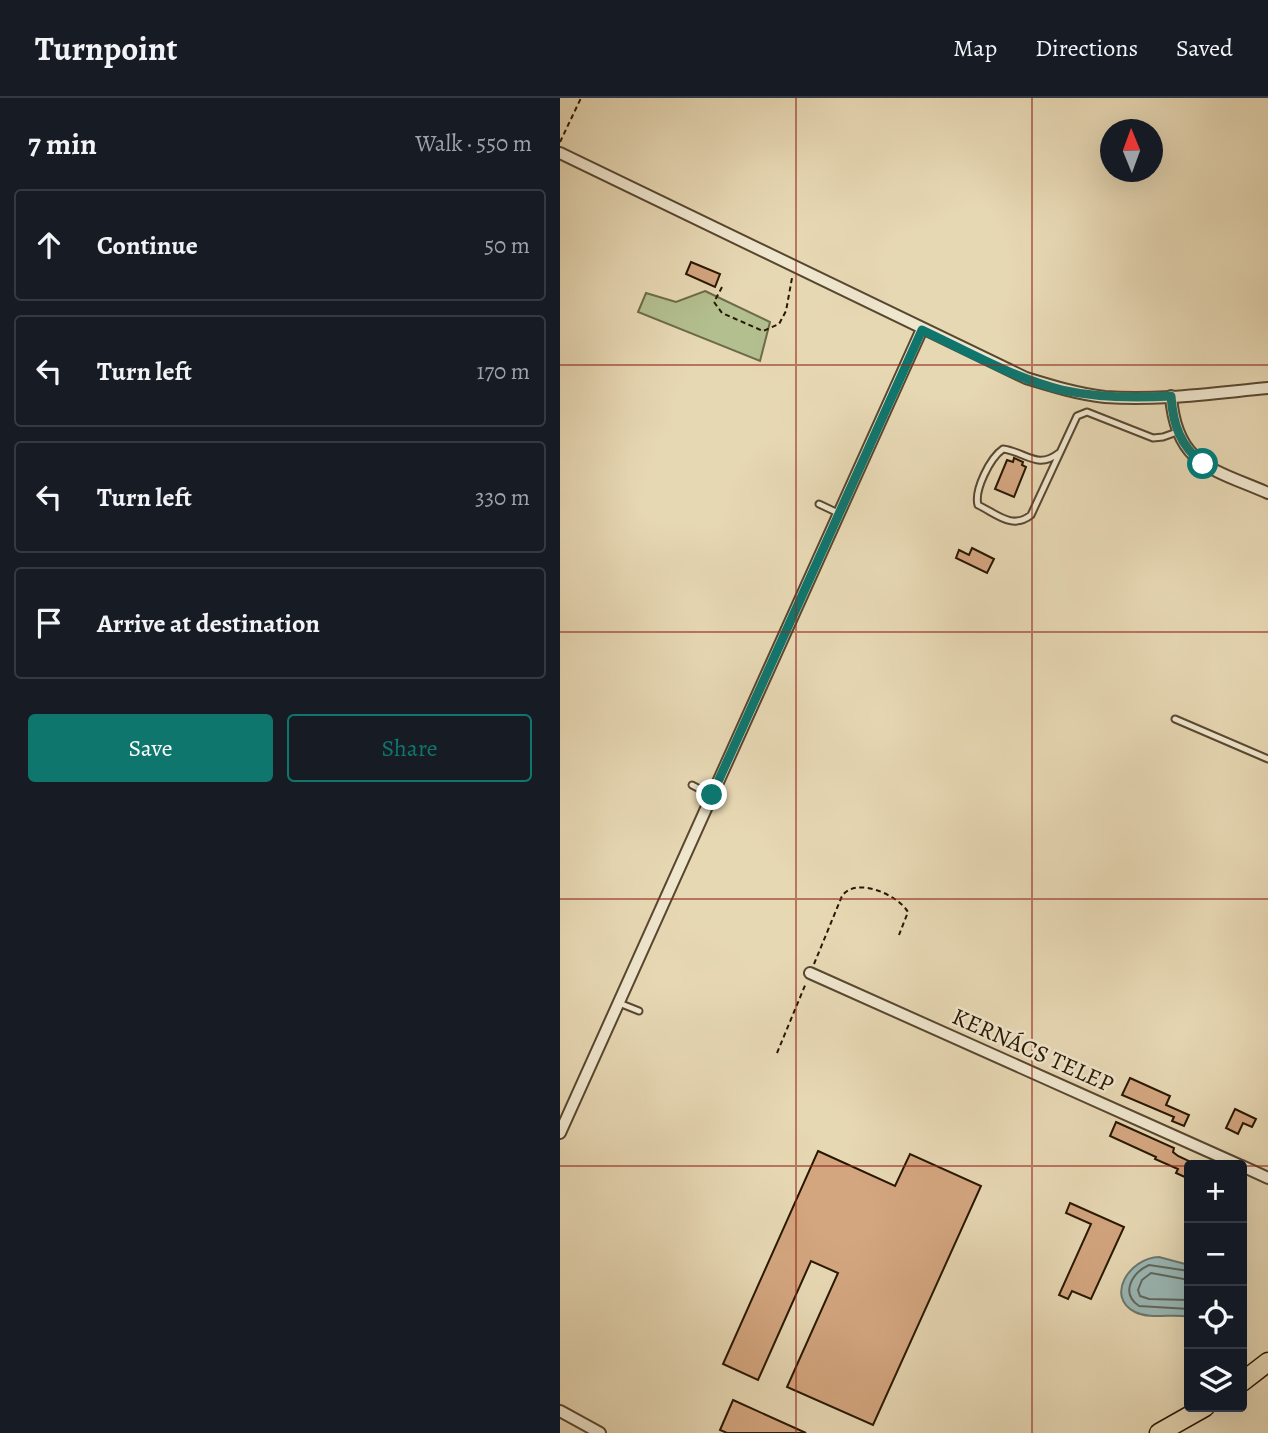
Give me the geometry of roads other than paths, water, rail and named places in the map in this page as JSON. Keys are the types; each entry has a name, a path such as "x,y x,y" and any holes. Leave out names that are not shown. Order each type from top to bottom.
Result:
{"main road":[{"path":"1247,1378 1268,1362"},
{"path":"1159,1433 1196,1412"}],"street":[{"path":"560,153 1026,378 1060,389 1105,397 1171,396 1268,388"},
{"path":"560,1133 565,1110 619,1003 922,330"},
{"path":"1171,396 1177,432 1188,450 1203,464 1268,493"},
{"name":"KERNÁCS TELEP","path":"810,973 1227,1160"},
{"name":"KERNÁCS TELEP","path":"1247,1169 1268,1178"},
{"path":"560,1411 600,1433"}],"lane":[{"path":"1059,453 1050,460 1041,462 1003,449 996,454 976,496 978,505 1013,523 1024,521 1031,515 1077,416 1087,412 1153,438 1177,432"},
{"path":"819,504 839,514"},
{"path":"1175,719 1268,759"},
{"path":"692,785 712,795"},
{"path":"619,1003 639,1011"}],"water":[{"path":"1159,1257 1184,1264 1184,1317 1141,1314 1126,1305 1122,1297 1125,1279 1138,1264"}]}
